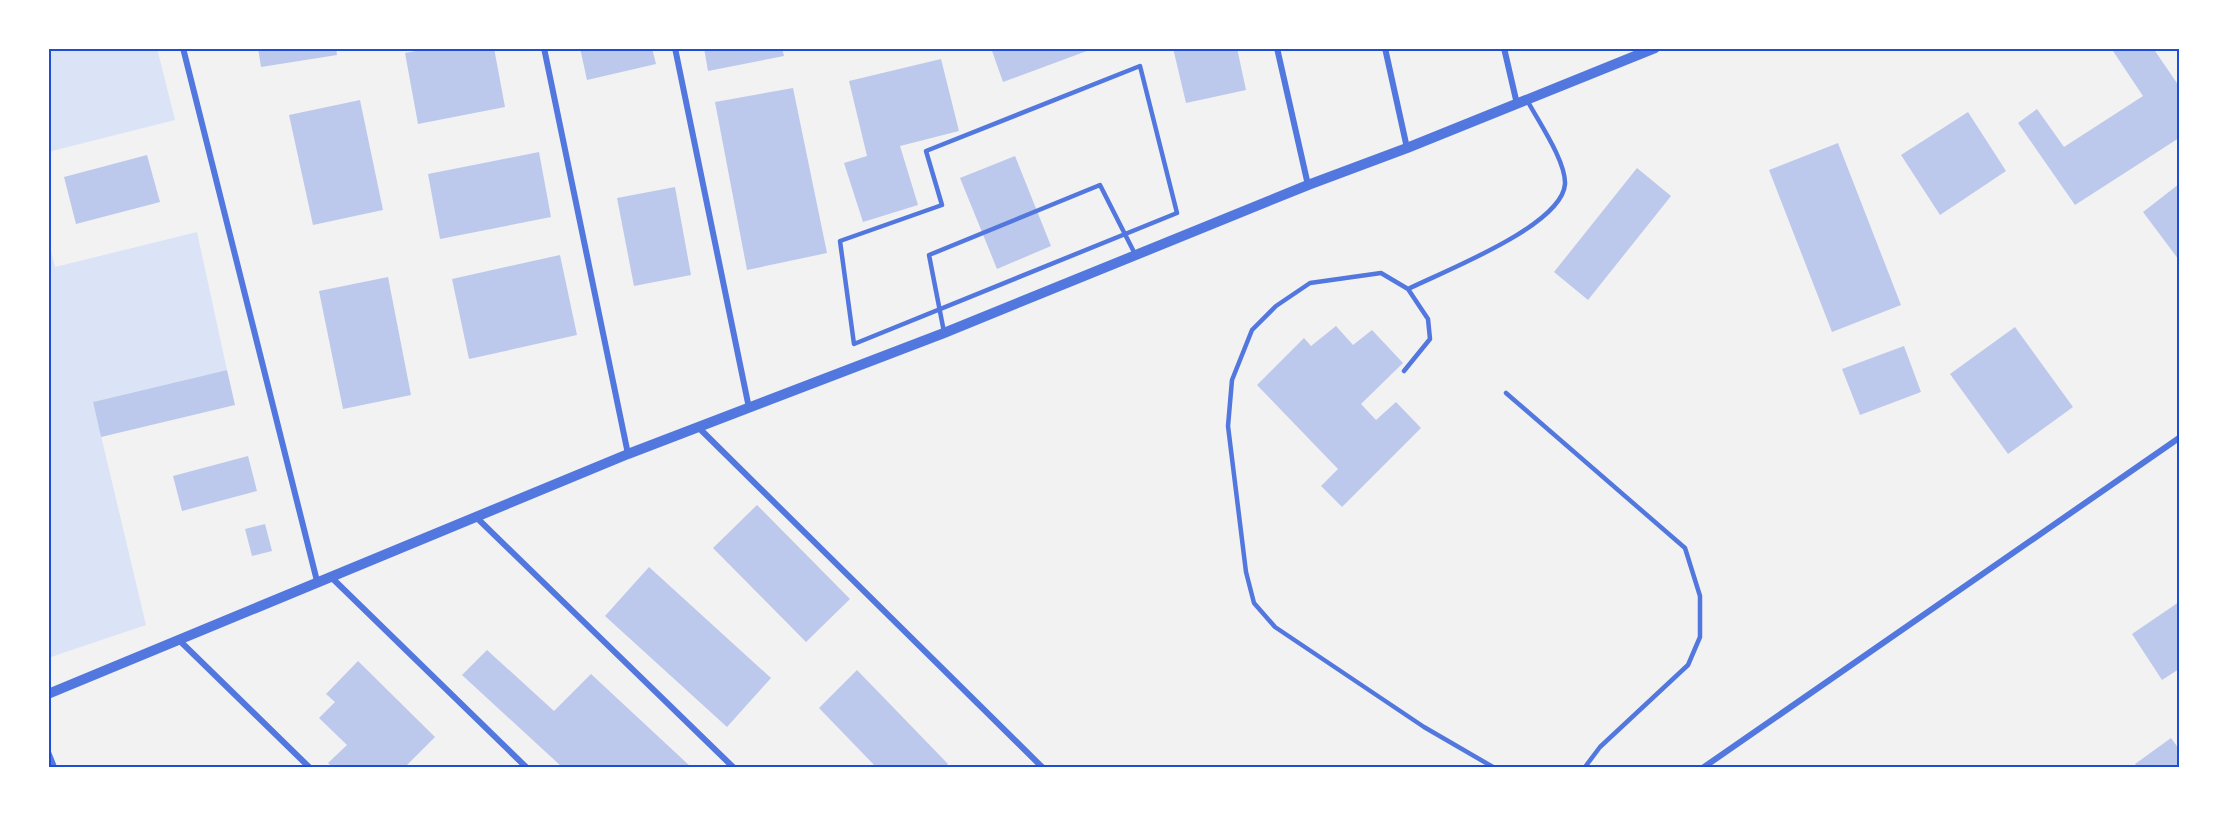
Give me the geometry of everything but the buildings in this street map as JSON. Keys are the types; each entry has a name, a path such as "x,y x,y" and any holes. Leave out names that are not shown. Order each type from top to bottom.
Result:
{"street":[{"path":"183,48 317,581"},
{"path":"544,48 628,454"},
{"path":"675,48 749,408"},
{"path":"1277,48 1308,185"},
{"path":"1385,48 1407,148"},
{"path":"1504,48 1522,102"},
{"path":"48,694 628,454 944,333 1308,185 1522,102 1629,53 1655,48"},
{"path":"699,428 1042,767"},
{"path":"1704,767 2179,438"},
{"path":"476,517 733,767"},
{"path":"330,576 526,767"},
{"path":"179,640 309,767"},
{"path":"48,752 54,767"}],"lane":[{"path":"1140,66 1177,213 940,309 854,344 840,241 942,205 926,151 1140,66"},
{"path":"1408,289 1521,234 1541,221 1556,205 1565,185 1562,166 1522,102"},
{"path":"944,333 929,255 1100,185 1136,256"},
{"path":"1404,371 1430,339 1428,319 1408,289 1381,273 1310,283 1276,306 1252,330 1233,381 1228,426 1246,572 1254,603 1275,627 1424,727 1493,767"},
{"path":"1506,393 1685,548 1700,596 1700,637 1688,665 1600,747 1585,767"}],"shaded area":[{"path":"48,48 157,48 175,120 48,152"},
{"path":"197,232 227,370 93,402 146,625 48,658 48,239 55,267"}]}
